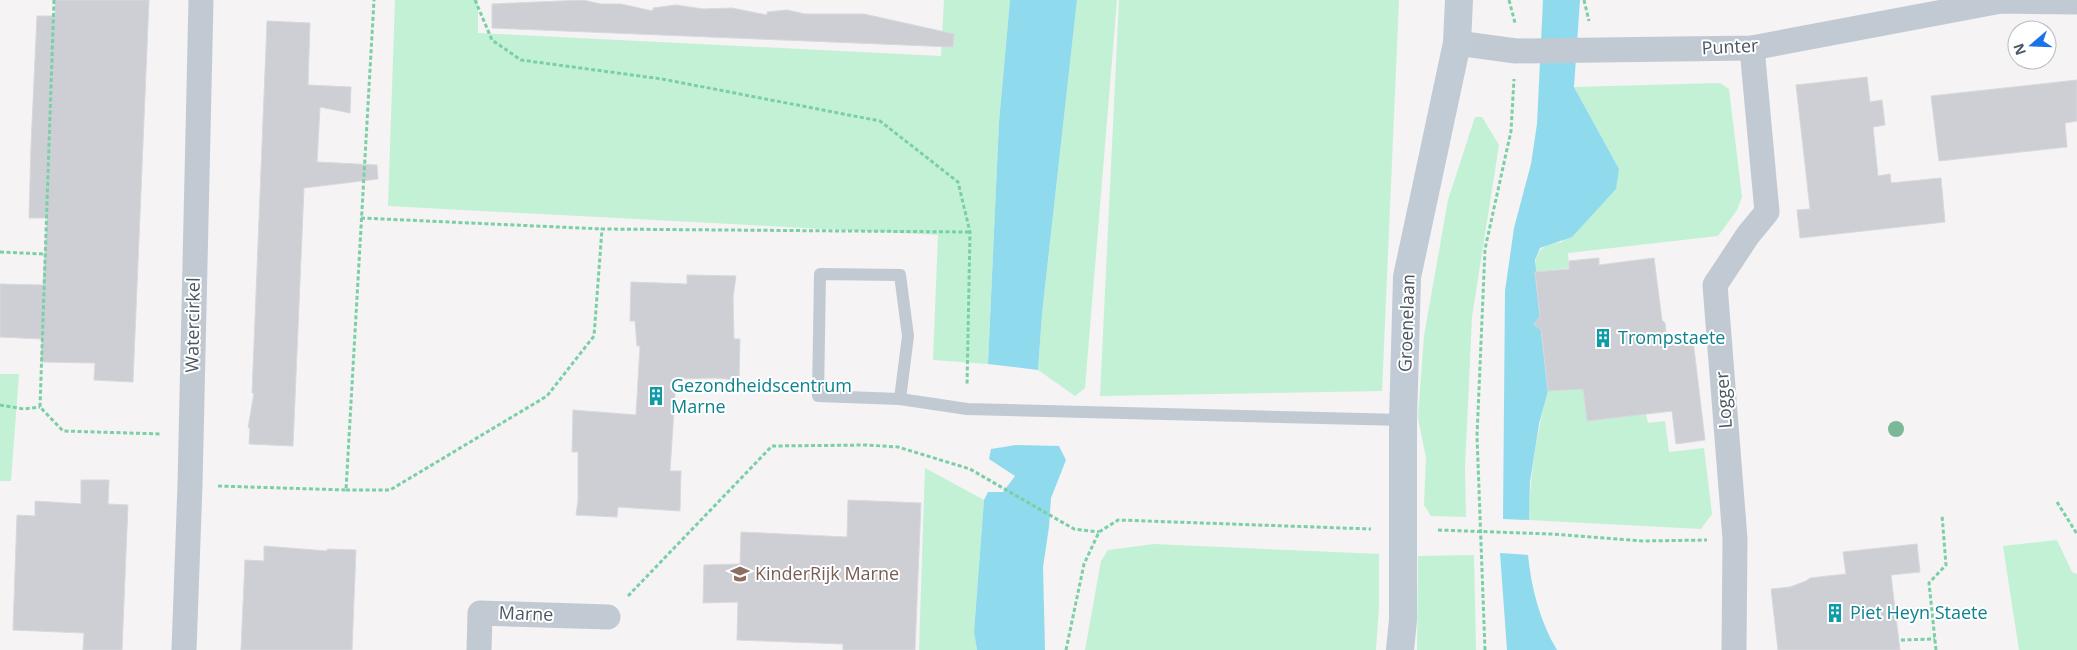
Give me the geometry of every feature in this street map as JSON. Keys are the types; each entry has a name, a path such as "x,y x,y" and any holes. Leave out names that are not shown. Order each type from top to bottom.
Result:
{"street":[{"name":"Watercirkel","path":"184,650 190,485 201,0"},
{"name":"Groenelaan","path":"1400,650 1403,620 1406,277 1457,42 1459,0"},
{"name":"Punter","path":"1457,42 1526,51 1752,48 2000,1 2077,2"},
{"name":"Logger","path":"1734,650 1735,540 1715,285 1748,235 1767,212 1752,48"},
{"name":"Marne","path":"479,650 480,613 608,617"}],"lane":[{"path":"900,399 908,336 900,275 820,274 818,396 900,399 967,409 1404,420"}],"path":[{"path":"54,0 40,407 63,431 190,435"},
{"path":"346,490 374,0"},
{"path":"475,0 492,40 521,60 662,79 880,121 958,182 970,232 967,409"},
{"path":"1485,650 1477,436 1485,249 1511,131 1526,51 1509,0"},
{"path":"362,218 602,229 970,232"},
{"path":"190,485 390,490 547,396 594,336 602,229"},
{"path":"0,252 44,254"},
{"path":"0,405 24,408 40,407"},
{"path":"608,617 772,446 866,445 898,447 970,469 1074,529 1099,532"},
{"path":"2057,502 2077,534"},
{"path":"1936,650 1929,583 1946,565 1942,515"},
{"path":"1066,650 1084,564 1099,532 1118,520 1371,529"},
{"path":"1438,530 1550,534 1643,541 1735,540"},
{"path":"1901,640 1935,639"}],"green space":[{"path":"395,0 478,0 478,33 941,56 944,0 1010,0 999,122 988,364 933,360 938,235 388,206"},
{"path":"1077,0 1117,0 1085,388 1075,396 1038,370 1042,314"},
{"path":"1119,0 1399,0 1382,391 1100,396"},
{"path":"1720,83 1729,89 1742,197 1737,210 1718,236 1568,253 1569,268 1535,272 1536,258 1541,250 1549,245 1562,242 1619,169 1574,87"},
{"path":"1475,117 1482,117 1499,145 1472,317 1465,467 1466,517 1431,516 1424,505 1426,458 1418,418 1424,336 1448,200"},
{"path":"0,374 19,374 11,481 0,481"},
{"path":"1583,387 1587,421 1646,414 1648,423 1665,421 1669,452 1704,448 1712,514 1701,529 1529,520 1534,455 1548,391"},
{"path":"925,468 984,500 974,632 977,650 919,650"},
{"path":"2057,540 2072,572 2077,574 2077,650 2019,650 2003,546"},
{"path":"1154,544 1379,554 1379,606 1376,650 1085,650 1101,561 1108,550"},
{"path":"1474,555 1476,650 1417,650 1418,556"}],"water":[{"path":"1010,0 1077,0 1042,314 1038,370 988,364 999,122"},
{"path":"1543,0 1580,0 1574,87 1619,169 1616,189 1572,237 1540,248 1535,260 1548,391 1539,424 1530,482 1529,520 1503,519 1505,291 1514,228 1531,164 1537,124"},
{"path":"1016,445 1059,446 1066,460 1051,498 1043,567 1045,650 977,650 974,632 984,500 988,492 1003,492 1015,476 989,459 991,449"},
{"path":"1500,553 1528,555 1537,604 1557,650 1507,650"}],"building":[{"path":"55,0 149,0 133,382 94,380 95,363 41,362 42,339 0,337 0,284 43,285 47,218 29,218 31,146 37,16 55,16"},
{"path":"583,0 601,4 621,4 653,11 653,8 676,5 703,9 732,8 767,15 767,12 787,10 805,14 864,14 954,34 953,47 492,28 492,4"},
{"path":"267,21 310,23 308,85 351,87 350,113 320,107 317,162 377,165 378,179 304,188 293,446 249,444 250,428 248,428 254,393 252,393"},
{"path":"1867,77 1870,102 1882,100 1885,125 1873,127 1878,176 1890,174 1891,183 1941,178 1945,222 1800,238 1797,210 1810,209 1796,85"},
{"path":"2077,80 2077,121 2065,123 2067,147 1939,161 1931,96"},
{"name":"Trompstaete","path":"1599,258 1599,265 1654,258 1667,343 1693,340 1705,440 1676,444 1672,411 1587,421 1583,389 1548,391 1541,330 1534,324 1540,317 1535,272 1569,269 1569,261"},
{"name":"Gezondheidscentrum Marne","path":"687,275 736,276 733,297 734,339 740,339 739,380 715,378 676,379 670,471 681,471 680,511 618,507 617,517 576,515 578,501 578,452 572,452 573,410 636,415 640,346 637,346 635,321 630,321 631,282 687,284"},
{"path":"81,480 109,480 108,504 128,505 122,650 83,650 84,633 13,630 17,515 35,516 35,501 81,504"},
{"name":"KinderRijk Marne","path":"848,500 921,503 915,650 843,650 843,644 737,640 738,602 703,603 704,565 740,564 741,532 847,537"},
{"name":"Piet Heyn Staete","path":"1917,544 1920,572 1891,575 1900,650 1778,650 1771,589 1790,587 1810,578 1846,574 1843,552"},
{"path":"264,546 327,551 327,549 356,550 352,650 241,650 245,560 264,561"}],"place":[{"name":"Trompstaete","path":"1603,338"},
{"name":"Gezondheidscentrum Marne","path":"656,396"},
{"name":"KinderRijk Marne","path":"740,574"},
{"name":"Piet Heyn Staete","path":"1835,613"}]}
